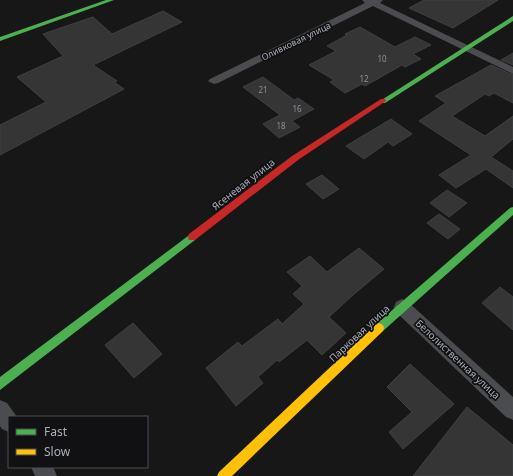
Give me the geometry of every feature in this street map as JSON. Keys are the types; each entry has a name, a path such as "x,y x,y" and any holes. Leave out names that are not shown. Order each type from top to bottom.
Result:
{"street":[{"path":"0,39 111,0"},
{"path":"372,1 513,71"},
{"name":"Оливковая улица","path":"214,81 372,1"},
{"name":"Ясеневая улица","path":"0,384 295,158 513,18"},
{"name":"Парковая улица","path":"223,476 402,307 513,210"},
{"name":"Белолиственная улица","path":"402,307 513,410"},
{"path":"0,410 8,421"}],"building":[{"path":"424,0 498,0 453,28 409,8"},
{"path":"163,11 182,22 93,65 117,81 114,82 124,89 0,155 0,125 46,102 17,77 63,56 43,34 93,17 112,34"},
{"path":"360,27 395,47 415,37 431,45 413,54 421,59 405,67 402,65 365,86 362,84 345,93 330,82 334,80 309,65 336,51 327,46 347,35 345,34"},
{"path":"513,53 513,65 501,60"},
{"path":"491,65 513,75 513,103 494,93 489,96 485,94 452,116 485,136 513,116 513,139 491,157 513,171 513,188 486,169 456,188 439,175 471,155 419,121 446,103 435,96"},
{"path":"263,77 294,100 298,98 314,109 292,121 300,127 279,138 263,124 280,115 243,87"},
{"path":"391,119 412,134 393,146 388,142 364,159 346,146"},
{"path":"322,175 339,189 323,199 306,184"},
{"path":"447,190 467,203 449,217 430,203"},
{"path":"439,214 460,229 448,239 427,223"},
{"path":"359,248 384,269 329,317 346,333 322,355 307,340 279,362 277,360 258,377 263,383 236,406 206,368 238,342 242,346 278,319 282,324 304,304 293,294 302,286 287,272 310,256 327,272"},
{"path":"500,287 513,297 513,330 482,303"},
{"path":"133,323 162,354 134,378 105,345"},
{"path":"410,364 454,404 403,449 389,432 412,412 387,387"},
{"path":"467,407 513,445 513,476 413,476"}],"traffic: fast":[{"path":"0,39 111,0"},
{"path":"383,101 513,18"},
{"path":"379,328 513,210"},
{"path":"0,384 192,237"}],"traffic: slow":[{"path":"223,476 379,328"}],"traffic: jam":[{"path":"192,237 295,158 383,101"}]}
